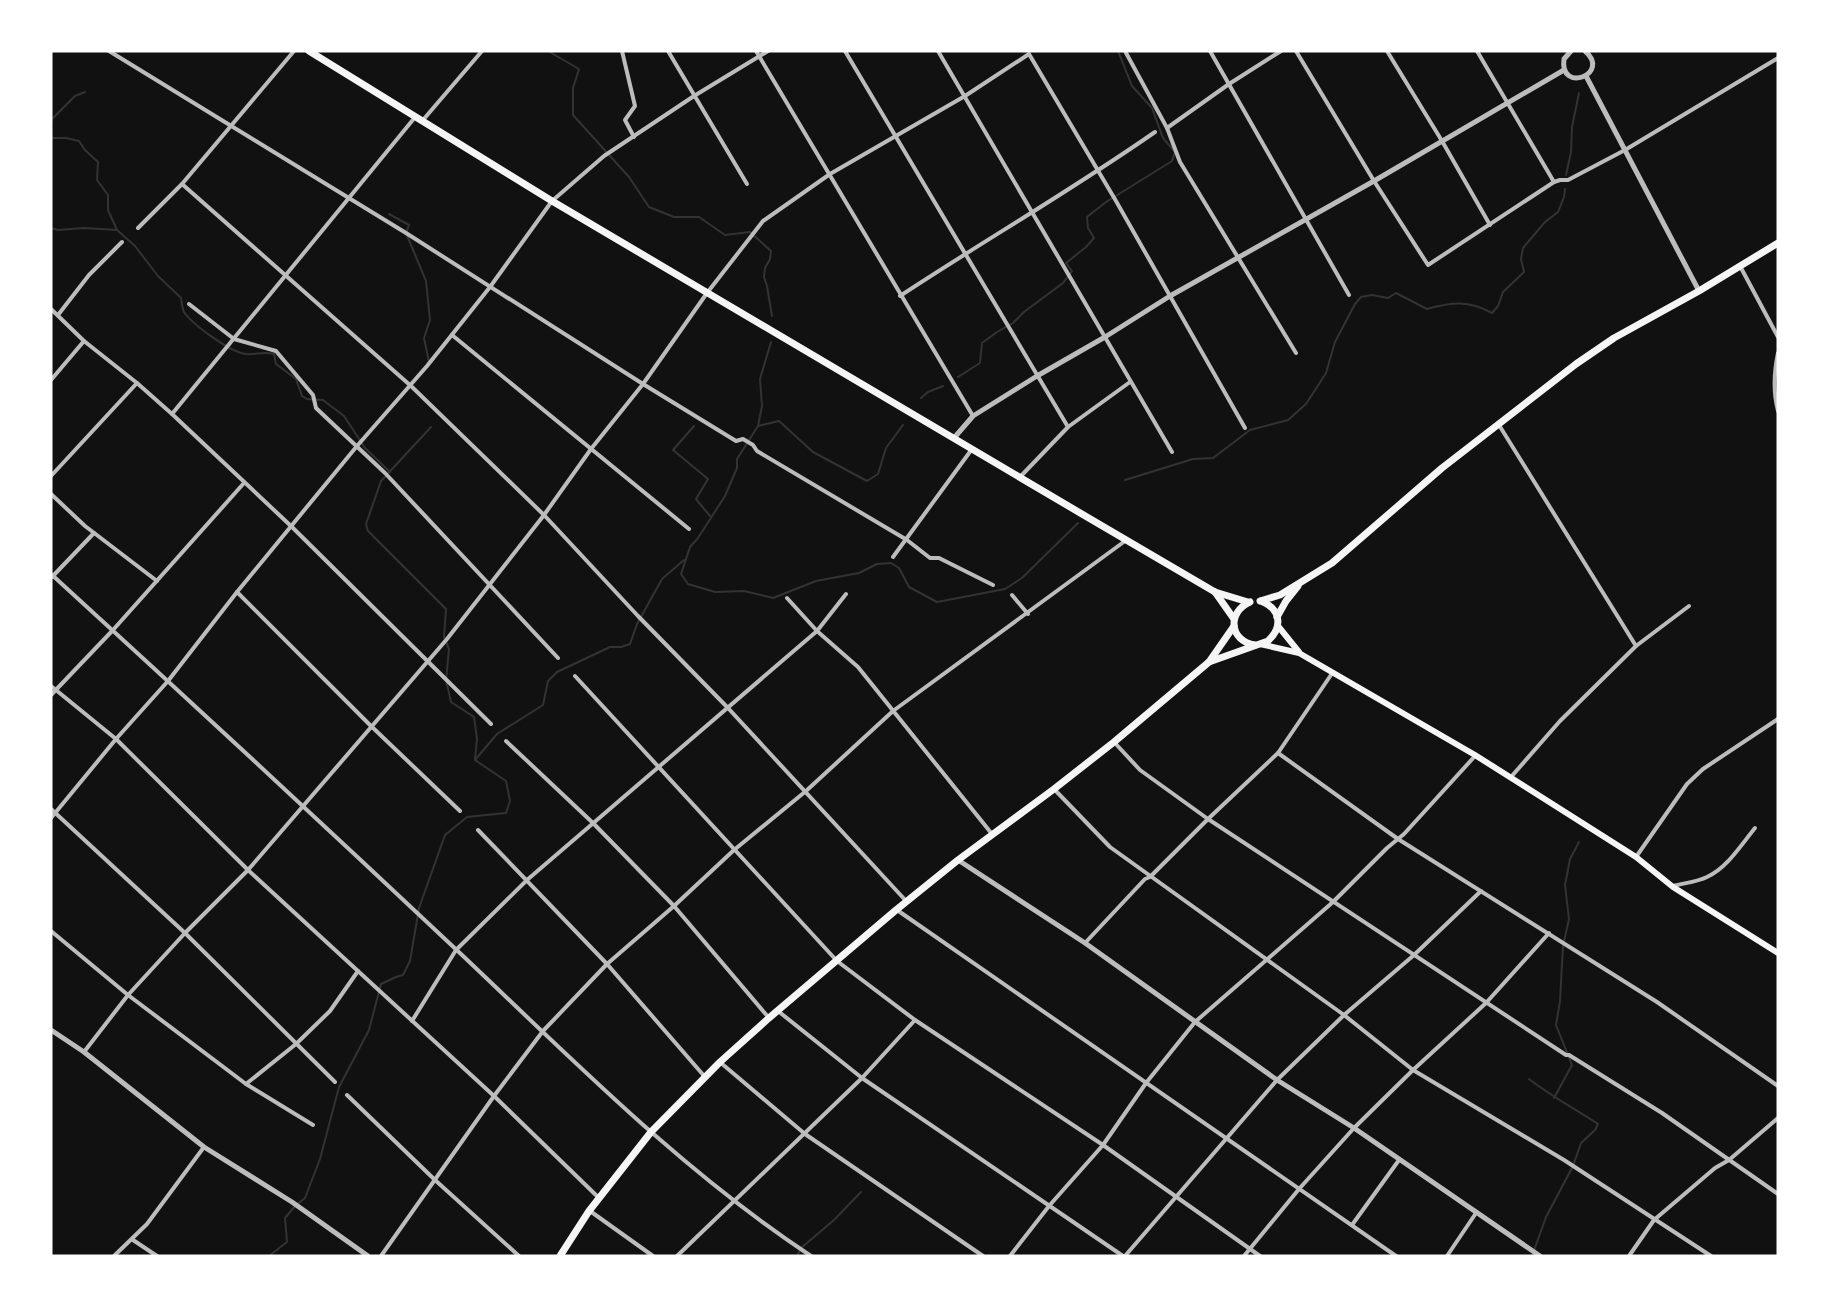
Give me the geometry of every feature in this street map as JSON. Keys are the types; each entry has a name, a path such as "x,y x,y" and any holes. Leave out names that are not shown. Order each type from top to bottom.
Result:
{"highway":[{"path":"309,51 552,201 1215,592 1248,602 1280,595 1332,563 1413,492 1586,357 1614,338 1699,291 1778,243"},
{"path":"1277,617 1299,584"},
{"path":"1215,592 1234,623 1237,634 1242,640 1257,645"},
{"path":"1209,662 1268,641 1275,635 1278,626 1274,610 1268,604 1260,601"},
{"path":"560,1256 589,1211 651,1132 720,1062 957,860 1114,742 1209,662 1234,623 1236,612 1248,602"}],"main road":[{"path":"1278,626 1299,653"},
{"path":"1257,645 1299,653 1475,755 1636,857 1673,886 1778,953"}],"street":[{"path":"109,51 348,197 736,441 744,439 757,451 907,540 930,558 939,558 993,585"},
{"path":"138,228 182,184 294,51"},
{"path":"172,414 348,197 482,51"},
{"path":"622,51 634,106 625,120 634,137"},
{"path":"669,51 747,184"},
{"path":"756,51 973,416"},
{"path":"51,818 116,738 168,681 237,592 358,445 411,386 490,287 552,201 604,156 694,96 768,51"},
{"path":"845,51 1068,427"},
{"path":"938,51 1172,452"},
{"path":"1125,51 1167,128 1180,162 1296,353"},
{"path":"1210,51 1349,295"},
{"path":"1167,128 1281,51"},
{"path":"1296,51 1374,181 1428,265 1554,182 1568,180 1625,150 1778,58"},
{"path":"1387,51 1490,225"},
{"path":"1477,51 1554,182"},
{"path":"1570,51 1564,59 1564,69 1568,75 1580,79 1591,72 1593,66 1588,52"},
{"path":"84,1052 128,995 185,933 248,870 443,645 643,384 707,293 763,221 830,174 965,96 1029,54 1116,201 1245,428"},
{"path":"954,438 973,416 1037,376 1170,296 1374,181 1564,69"},
{"path":"1586,76 1699,291"},
{"path":"900,296 965,253 1098,172 1155,132"},
{"path":"182,184 411,386 544,515 806,791 907,902"},
{"path":"58,315 89,275 123,242"},
{"path":"1739,265 1778,337"},
{"path":"189,304 234,339 276,351 313,395 316,408 358,445 558,658"},
{"path":"51,309 84,341 172,414 292,527 491,724"},
{"path":"452,335 689,529"},
{"path":"51,380 84,341"},
{"path":"1778,353 1774,384 1778,411"},
{"path":"1020,477 1068,427 1130,382"},
{"path":"51,476 137,383"},
{"path":"1498,424 1636,646"},
{"path":"893,558 972,449"},
{"path":"51,695 157,582 244,483"},
{"path":"51,495 94,533 157,582"},
{"path":"94,533 52,576 168,681 651,1132 733,1201 811,1256"},
{"path":"381,1256 543,1031 607,964 734,850 806,791 893,711 1127,540"},
{"path":"237,592 460,811"},
{"path":"412,1021 456,950 527,880 657,766 817,631 846,594"},
{"path":"1012,595 1028,614"},
{"path":"787,598 817,631 858,667 992,834"},
{"path":"1510,778 1560,721 1636,646 1689,606"},
{"path":"1085,943 1145,879 1150,877 1278,753 1334,672"},
{"path":"575,676 837,961 915,1020 1103,1145 1260,1256"},
{"path":"51,686 116,738 248,870 494,1096 599,1198"},
{"path":"1636,857 1687,784 1703,769 1778,719"},
{"path":"506,741 674,906 769,1018"},
{"path":"1114,742 1140,770 1208,819 1486,1003 1662,1113 1778,1194"},
{"path":"1278,753 1398,839 1657,1002 1778,1086"},
{"path":"1010,1256 1049,1206 1103,1145 1146,1083 1195,1022 1268,961 1333,902 1404,834 1475,755"},
{"path":"1054,789 1110,847 1344,1015 1413,1070 1572,1166 1711,1256"},
{"path":"51,809 185,933 335,1082"},
{"path":"1673,886 1706,877 1716,871 1755,828"},
{"path":"478,830 607,964 705,1077"},
{"path":"957,860 1085,943 1277,1080 1354,1128 1539,1255"},
{"path":"778,1011 862,1078 1124,1256 1178,1197 1277,1080 1344,1015 1414,955 1481,891"},
{"path":"896,910 1396,1256"},
{"path":"51,931 128,995 246,1084 313,1125"},
{"path":"1244,1256 1299,1189 1354,1128 1486,1003 1549,933"},
{"path":"246,1084 296,1044 330,1011 358,971"},
{"path":"677,1256 862,1078 915,1020"},
{"path":"51,1030 84,1052 204,1147 292,1202 368,1256"},
{"path":"720,1062 805,1134 983,1256"},
{"path":"347,1095 435,1180 519,1256"},
{"path":"1629,1256 1654,1220 1778,1118"},
{"path":"114,1256 147,1224 204,1147"},
{"path":"1352,1225 1400,1160"},
{"path":"589,1211 653,1256"},
{"path":"1447,1256 1476,1213"},
{"path":"133,1240 157,1256"}],"waterway":[{"path":"548,51 579,69 573,88 573,115 629,177 649,207 674,217 699,217 725,235 750,232 771,251 764,277 772,316"},
{"path":"958,377 980,363 982,343 1013,323 1063,283 1072,271 1066,263 1094,238 1088,228 1087,217 1106,202 1172,161 1175,152 1163,138 1152,108 1132,86 1118,51"},
{"path":"51,122 75,96 85,92"},
{"path":"1566,175 1579,93"},
{"path":"51,135 52,138 79,141 98,162 97,180 108,195 108,210 117,230"},
{"path":"1125,480 1193,459 1213,458 1250,430 1288,420 1306,404 1326,373 1335,342 1361,297 1372,295 1388,298 1396,293 1427,309 1444,305 1467,304 1492,313 1498,306 1503,292 1524,272 1521,259 1523,248 1545,222 1558,212 1565,189"},
{"path":"389,214 409,225 406,233 426,281 430,320 424,338 429,362"},
{"path":"51,228 117,230 135,246 158,276 181,298 184,312 195,324 212,337 239,352 274,354 276,364 296,379 302,396 307,399 323,400 344,416 365,448 390,472"},
{"path":"771,342 760,379 762,406 758,426 737,459 737,468 725,496 690,547 681,574 688,584 715,592 744,591 773,598 816,581 859,573 877,564 891,563 899,568 909,587 937,602 1005,589 1022,578 1078,523"},
{"path":"921,398 928,392 943,386"},
{"path":"758,426 779,421 813,452 867,481 878,474 886,448 903,425"},
{"path":"694,426 673,450 708,479 696,499 710,516"},
{"path":"431,427 381,481 366,524 368,531 446,609 444,637 449,649 446,680 451,702 474,717 477,739 475,759"},
{"path":"269,1256 287,1242 285,1218 305,1198 320,1159 339,1087 369,1030 381,984 403,975 410,961 419,908 445,835 467,817 506,813 510,801 506,781 475,760 497,734 543,705 548,681 557,672 610,647 630,644 637,624 662,579 684,560"},
{"path":"1554,1098 1572,1065 1556,1025 1560,1001 1563,946 1569,919 1565,885 1570,859 1579,842"},
{"path":"1529,1079 1598,1124 1581,1143 1573,1166 1546,1217 1532,1256"},
{"path":"797,1256 801,1248 834,1220 861,1192"}]}
